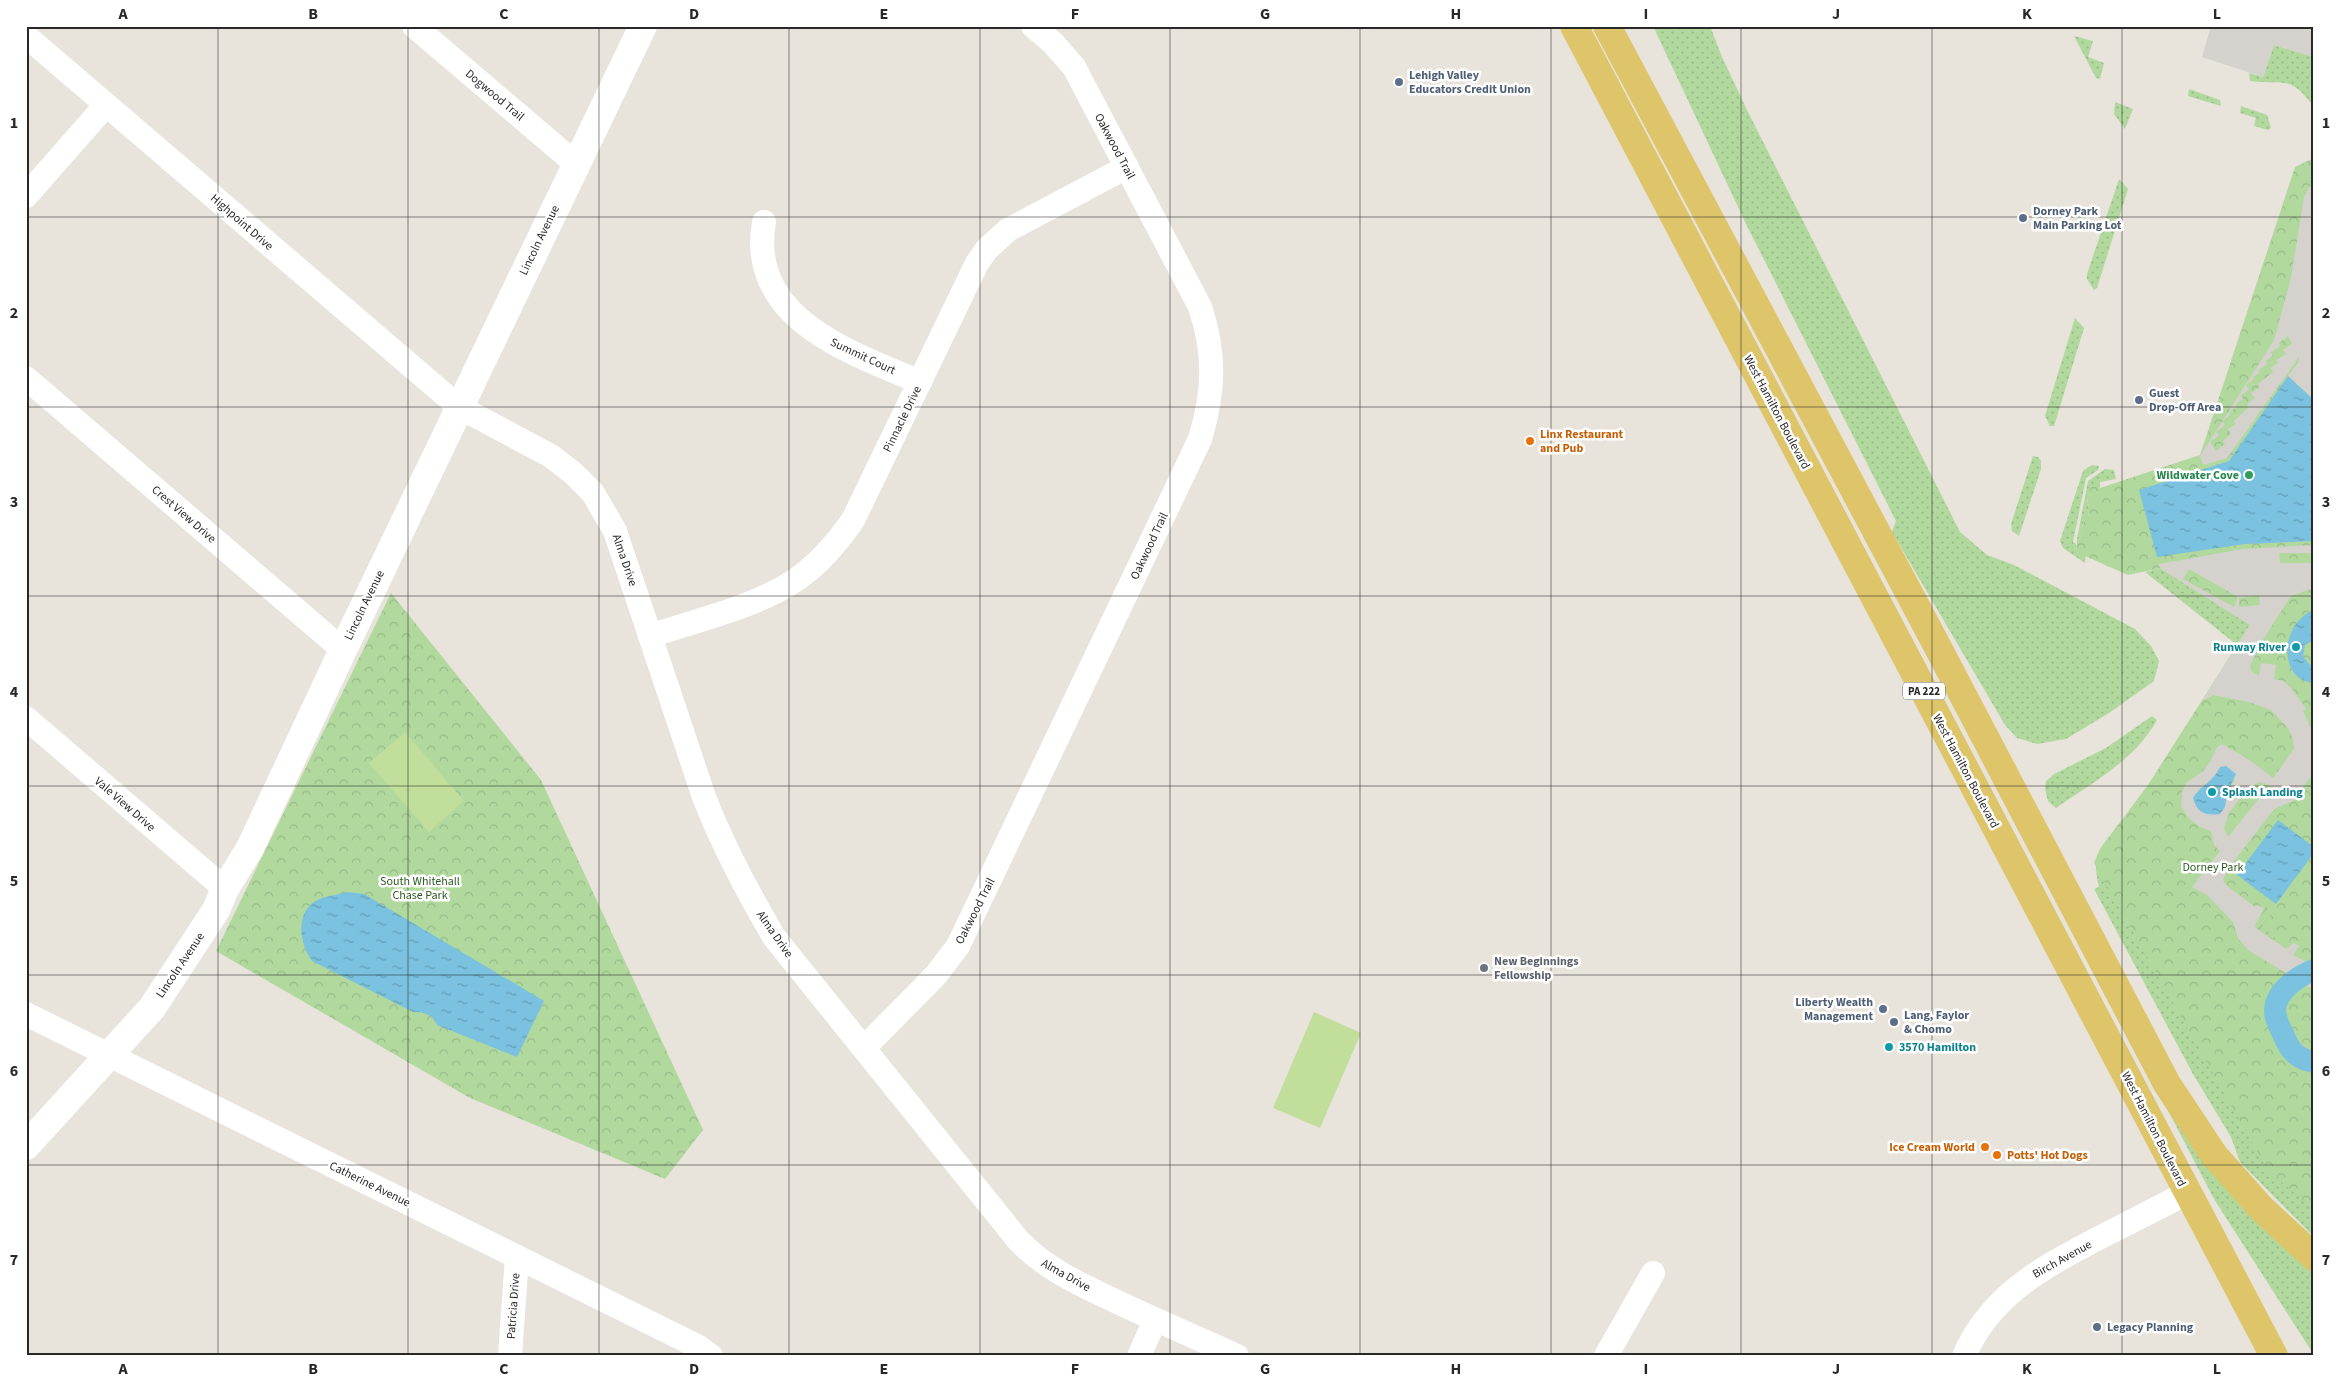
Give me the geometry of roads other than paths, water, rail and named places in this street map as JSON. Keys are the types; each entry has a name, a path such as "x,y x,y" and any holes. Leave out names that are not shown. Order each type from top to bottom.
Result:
{"main road":[{"name":"West Hamilton Boulevard","path":"1574,26 2052,932 2187,1194 2274,1356"},
{"name":"PA 222","path":"1607,26 1925,623 2167,1084 2214,1155 2261,1208 2314,1258"}],"street":[{"name":"Dogwood Trail","path":"414,26 576,164"},
{"name":"Lincoln Avenue","path":"26,1146 152,1008 216,910 224,889 250,848 459,407 643,26"},
{"name":"Oakwood Trail","path":"864,1048 936,975 958,946 1200,439 1209,410 1212,379 1211,349 1204,319 1074,67 1053,43 1033,26"},
{"name":"Highpoint Drive","path":"26,36 459,407"},
{"path":"26,196 106,105"},
{"name":"Pinnacle Drive","path":"650,636 762,598 792,583 833,547 853,520 978,263 987,249 1008,230 1127,167"},
{"name":"Summit Court","path":"764,222 761,251 765,270 774,290 791,310 814,332 841,348 920,382"},
{"name":"Crest View Drive","path":"26,378 343,650"},
{"name":"Alma Drive","path":"459,407 551,456 573,473 593,493 616,531 704,797 718,834 744,887 774,937 1018,1240 1036,1258 1056,1272 1154,1320 1237,1356"},
{"name":"Vale View Drive","path":"26,718 224,889"},
{"name":"Catherine Avenue","path":"26,1014 699,1347 711,1356"},
{"name":"Birch Avenue","path":"1964,1356 1987,1317 2011,1291 2040,1270 2187,1194"},
{"name":"Patricia Drive","path":"510,1356 517,1257"},
{"path":"1606,1356 1653,1273"},
{"path":"1139,1356 1154,1320"}],"water":[{"name":"Wildwater Cove","path":"2288,376 2314,400 2314,541 2245,544 2157,557 2139,490 2229,461"},
{"name":"Runway River","path":"2314,610 2314,625 2309,627 2314,627 2314,640 2305,645 2303,656 2309,664 2314,666 2314,683 2302,680 2294,672 2289,662 2287,650 2294,626"},
{"name":"Splash Landing","path":"2226,766 2236,774 2227,793 2225,807 2220,814 2206,814 2199,810 2193,798 2220,767"},
{"path":"2278,820 2314,847 2314,853 2276,904 2237,875"},
{"path":"348,892 364,894 544,1001 517,1057 437,1025 433,1018 427,1014 413,1012 312,961 302,939 301,930 304,914 318,900"}],"waterway":[{"path":"2314,970 2301,976 2289,985 2279,997 2275,1010 2278,1023 2292,1050 2303,1059 2314,1062"}],"place":[{"name":"Lehigh Valley Educators Credit Union","path":"1399,82"},
{"name":"Dorney Park Main Parking Lot","path":"2023,218"},
{"name":"Guest Drop-Off Area","path":"2139,400"},
{"name":"Linx Restaurant and Pub","path":"1530,441"},
{"name":"Wildwater Cove","path":"2249,475"},
{"name":"Runway River","path":"2296,647"},
{"name":"Splash Landing","path":"2212,792"},
{"name":"New Beginnings Fellowship","path":"1484,968"},
{"name":"Liberty Wealth Management","path":"1883,1009"},
{"name":"Lang, Faylor & Chomo","path":"1894,1022"},
{"name":"3570 Hamilton","path":"1889,1047"},
{"name":"Ice Cream World","path":"1985,1147"},
{"name":"Potts' Hot Dogs","path":"1997,1155"},
{"name":"Legacy Planning","path":"2097,1327"}],"park label":[{"name":"Dorney Park","path":"2213,867"},
{"name":"South Whitehall Chase Park","path":"420,888"}]}
